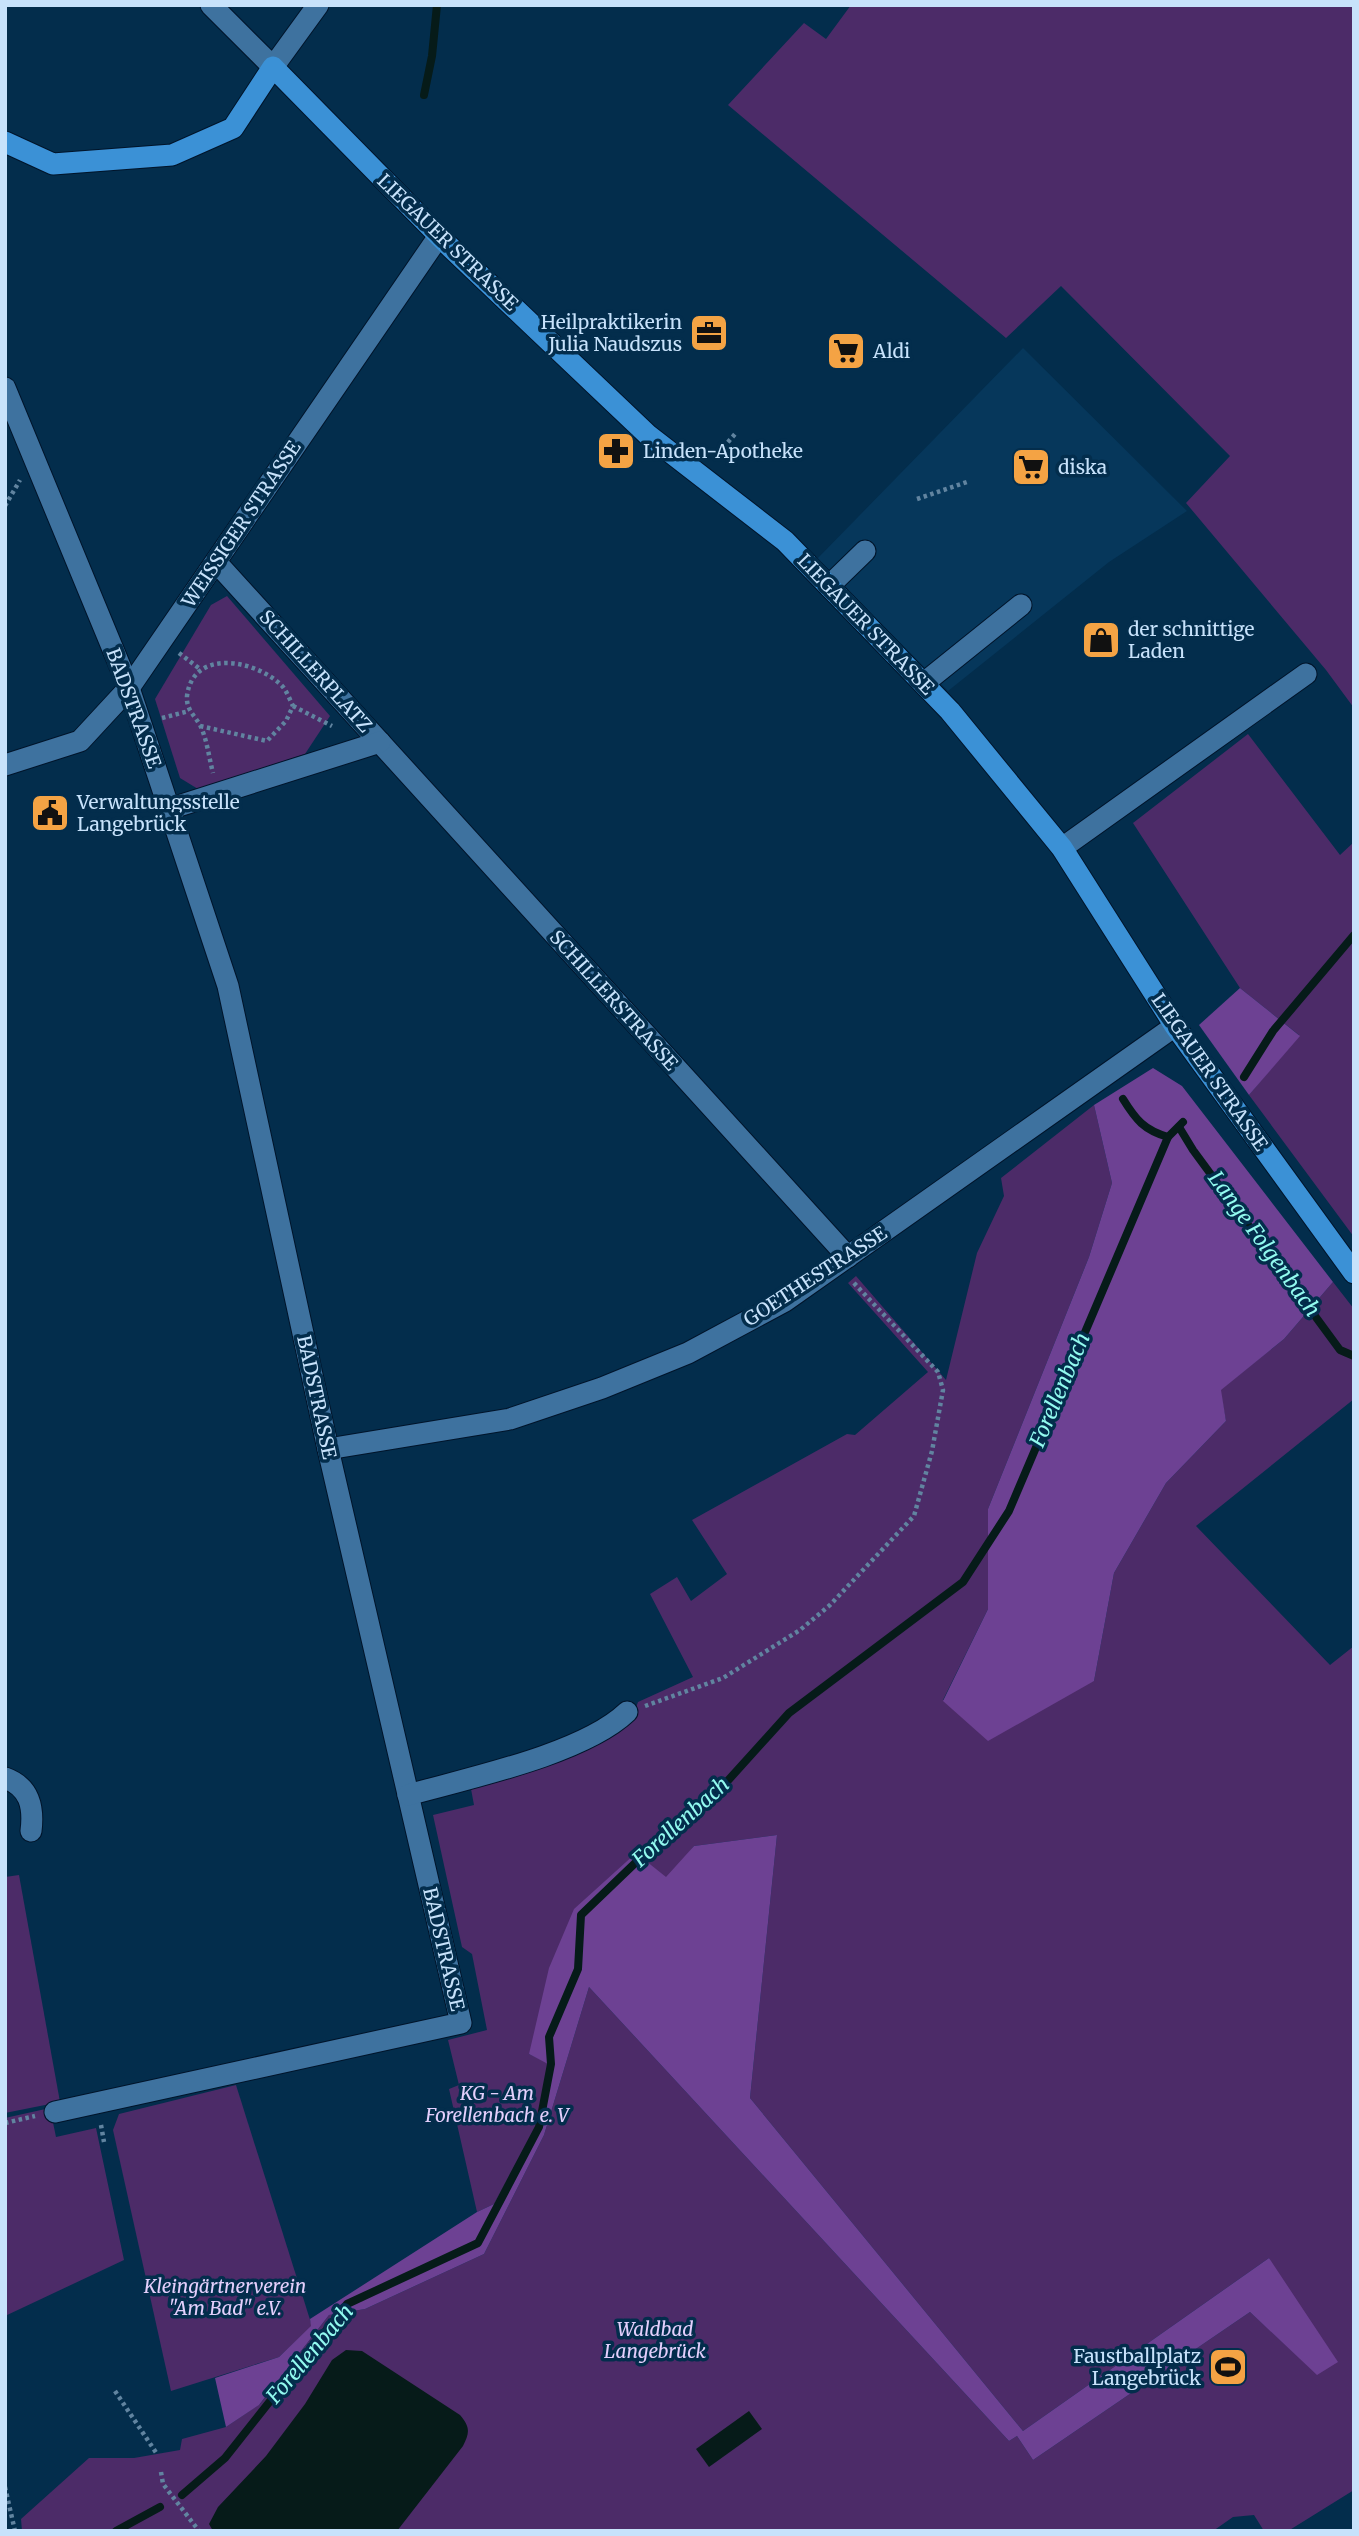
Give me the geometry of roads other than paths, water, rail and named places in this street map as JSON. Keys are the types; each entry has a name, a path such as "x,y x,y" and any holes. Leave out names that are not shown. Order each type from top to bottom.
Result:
{"main road":[{"path":"5,142 52,164 172,155 233,128 273,67"},
{"name":"LIEGAUER STRASSE","path":"273,67 439,236 648,435 785,541 924,683 1062,848 1175,1026 1354,1273"}],"street":[{"path":"212,5 273,67 318,5"},
{"name":"WEISSIGER STRASSE","path":"5,765 80,741 130,688 439,236"},
{"name":"BADSTRASSE","path":"5,388 130,688 228,986 328,1448 461,2023 55,2112"},
{"path":"829,586 865,551"},
{"name":"SCHILLERPLATZ","path":"169,809 380,742 216,562"},
{"path":"924,683 1021,605"},
{"path":"1062,848 1306,674"},
{"name":"SCHILLERSTRASSE","path":"380,742 843,1261"},
{"name":"GOETHESTRASSE","path":"328,1448 510,1419 602,1388 688,1353 785,1301 1175,1026"},
{"path":"408,1795 520,1763 570,1745 617,1722 628,1712"},
{"path":"5,1778 16,1782 24,1790 33,1813 31,1831"}],"waterway":[{"path":"424,95 432,56 437,5"},
{"name":"Forellenbach","path":"1244,1077 1273,1031 1354,935"},
{"path":"1123,1099 1141,1123 1168,1137"},
{"name":"Forellenbach","path":"182,2495 225,2458 347,2304 478,2243 539,2127 551,2064 549,2037 578,1969 581,1915 679,1821 723,1786 789,1713 963,1582 1009,1511 1168,1137 1183,1122"},
{"name":"Lange Folgenbach","path":"1179,1127 1193,1150 1340,1350 1354,1356"},
{"name":"Forellenbach","path":"116,2531 160,2507"}],"place":[{"name":"Heilpraktikerin Julia Naudszus","path":"709,333"},
{"name":"Aldi","path":"846,351"},
{"name":"Linden-Apotheke","path":"616,451"},
{"name":"diska","path":"1031,467"},
{"name":"der schnittige Laden","path":"1101,640"},
{"name":"Verwaltungsstelle Langebrück","path":"50,813"},
{"name":"Faustballplatz Langebrück","path":"1228,2367"}],"park label":[{"name":"KG - Am Forellenbach e. V","path":"497,2104"},
{"name":"Kleingärtnerverein \"Am Bad\" e.V.","path":"225,2297"},
{"name":"Waldbad Langebrück","path":"655,2340"}]}
